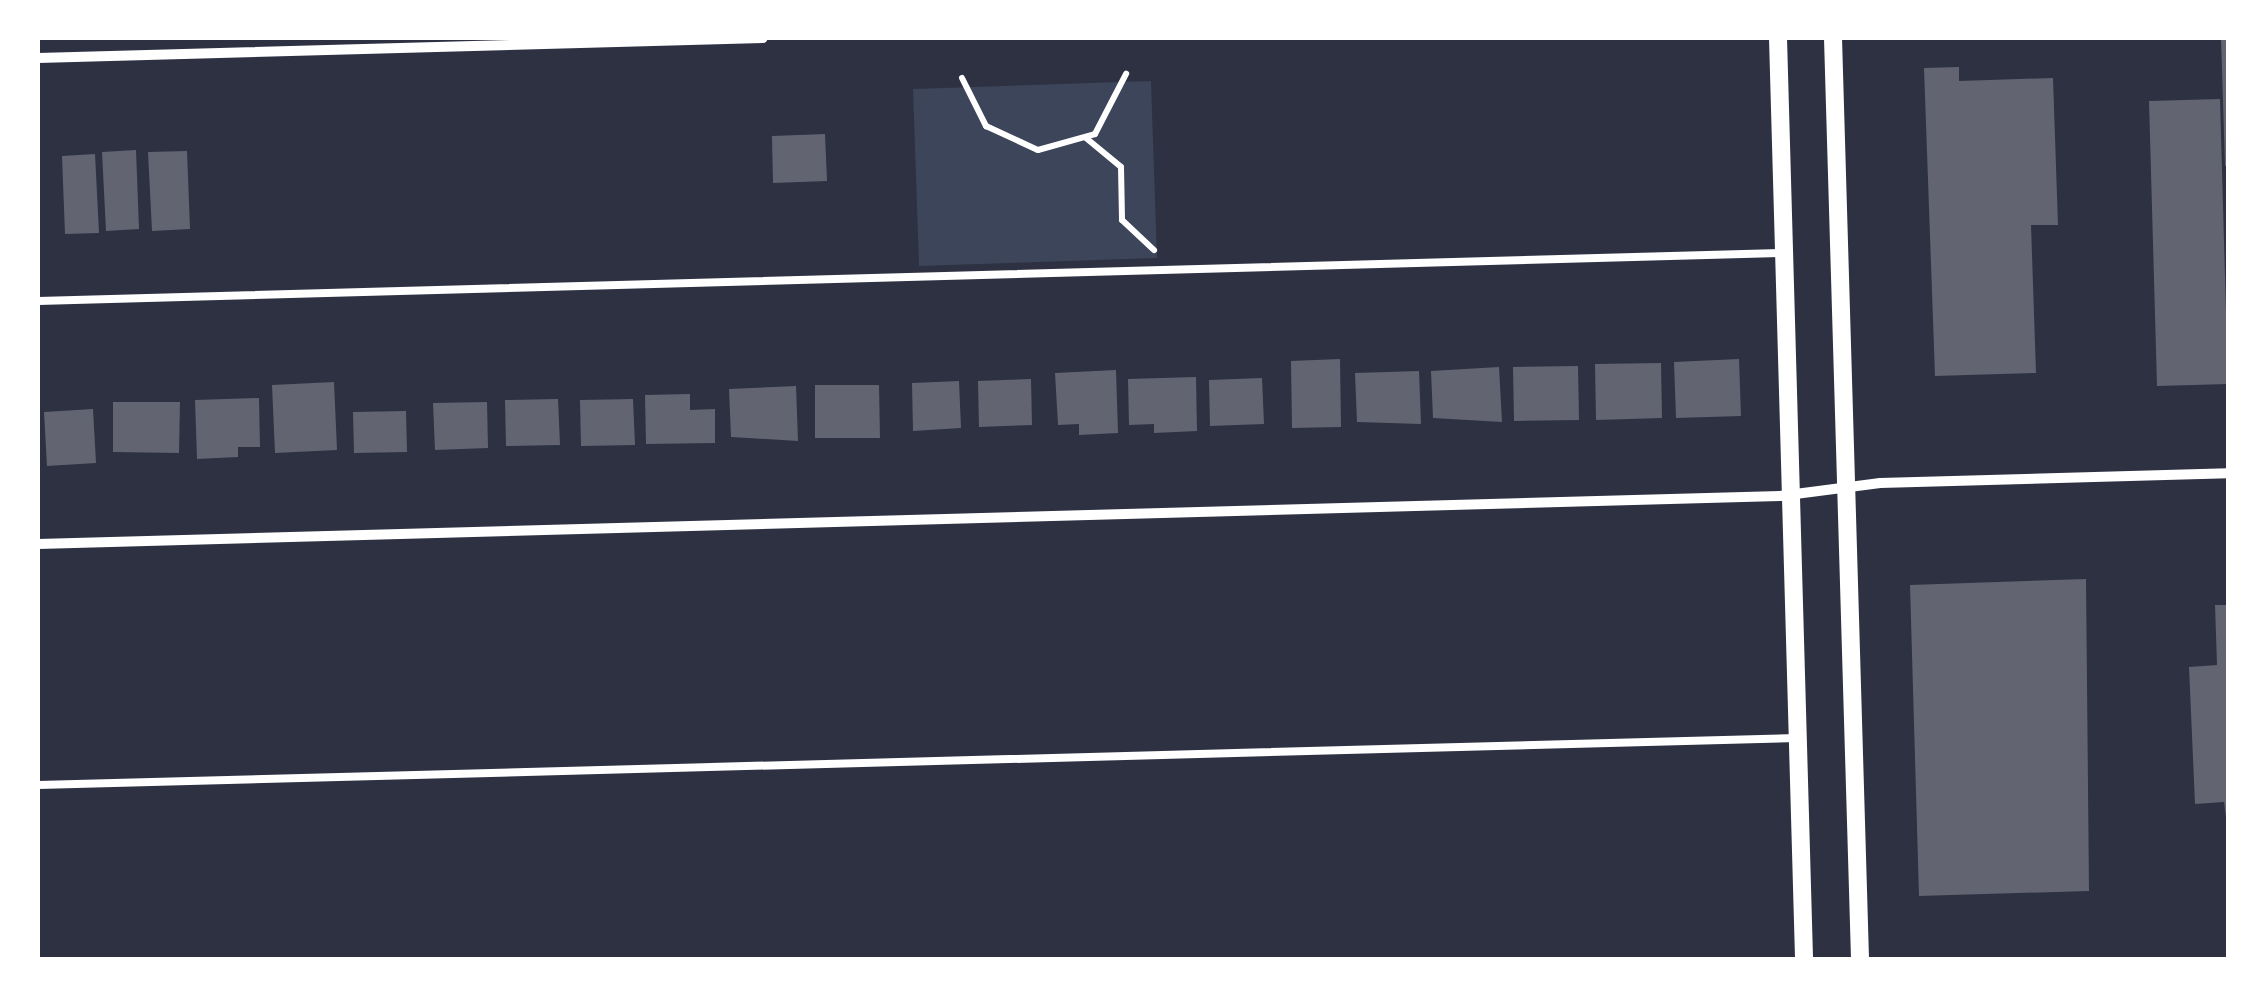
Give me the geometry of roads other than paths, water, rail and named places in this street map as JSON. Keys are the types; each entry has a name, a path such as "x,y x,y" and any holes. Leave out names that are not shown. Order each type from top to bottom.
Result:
{"street":[{"path":"38,58 763,38"},
{"path":"1778,38 1804,960"},
{"path":"1833,38 1860,960"},
{"path":"38,544 1790,495 1846,487 2228,472"}],"lane":[{"path":"38,301 1783,253"},
{"path":"38,785 1798,738"}]}
